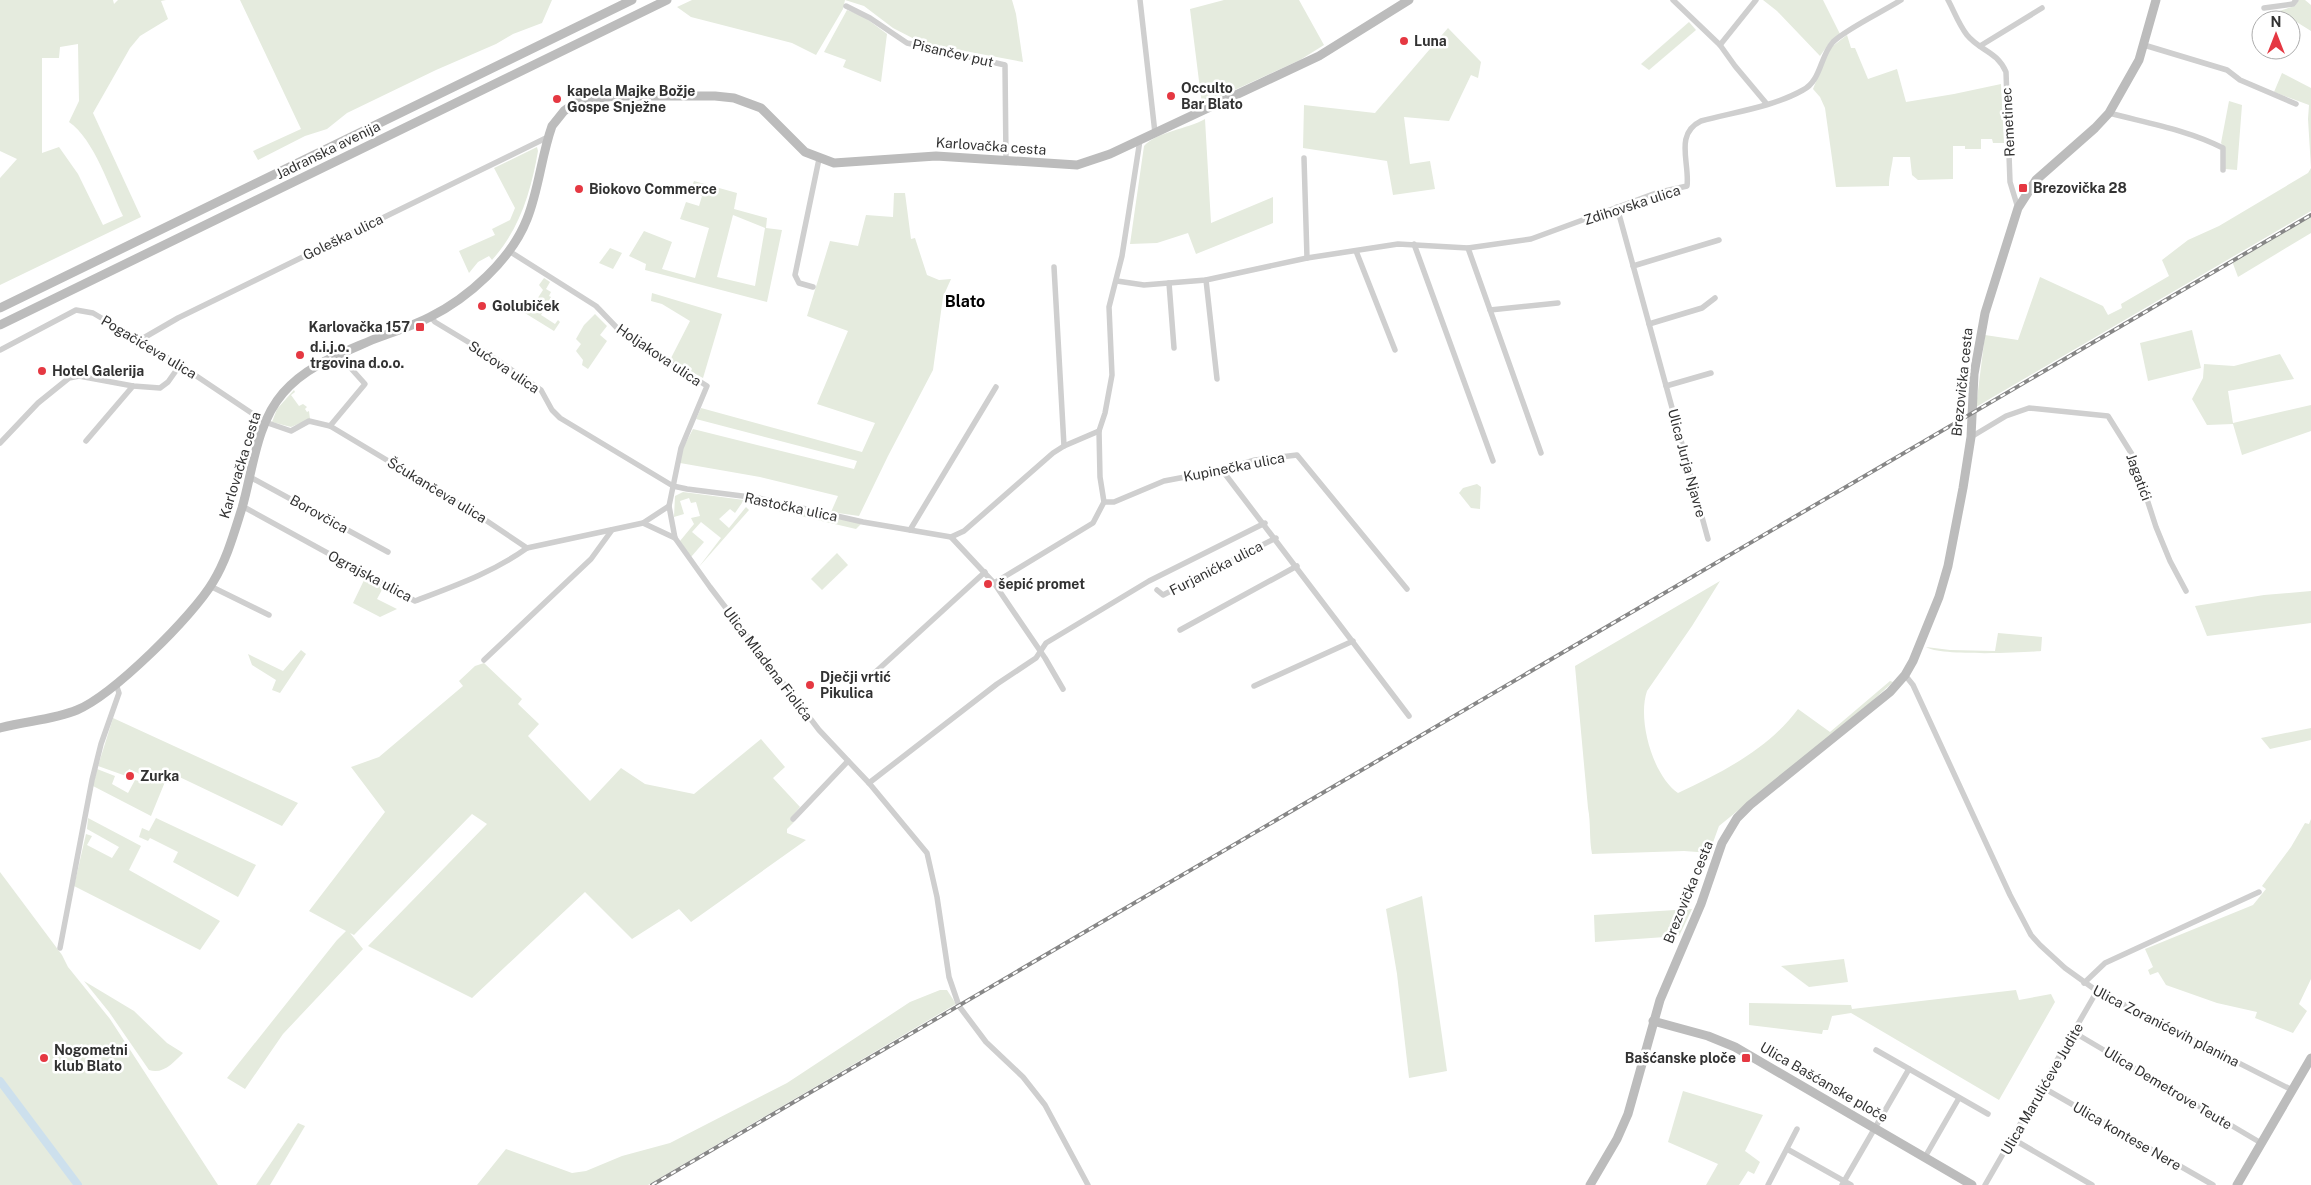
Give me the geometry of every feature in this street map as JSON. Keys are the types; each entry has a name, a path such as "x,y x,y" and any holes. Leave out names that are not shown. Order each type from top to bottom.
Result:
{"main road":[{"name":"Jadranska avenija","path":"0,308 632,0"},
{"name":"Jadranska avenija","path":"0,325 668,0"},
{"name":"Karlovačka cesta","path":"0,728 76,710 99,698 168,635 210,586 225,557 242,506 265,422 277,400 294,382 310,370 339,355 431,317 475,285 509,250 526,222 552,126 564,110 575,103 616,96 734,98 761,108 805,152 819,159 834,163 936,156 1076,165 1097,160 1319,56 1409,0"},
{"name":"Brezovička cesta","path":"1590,1185 1617,1139 1628,1114 1653,1022 1672,968 1701,904 1722,843 1732,825 1750,804 1882,700 1905,674 1924,634 1948,566 1971,437 1974,374 1984,313 2018,208 2036,180 2095,128 2108,113 2132,73 2144,45 2156,0"},
{"name":"Ulica Bašćanske ploče","path":"1653,1022 1708,1036 1734,1047 1972,1185"},
{"path":"2237,1185 2311,1058"}],"street":[{"path":"1140,0 1155,133"},
{"path":"1673,0 1720,45 1734,66 1766,103 1788,96 1809,86 1816,77 1828,48 1835,40 1901,0"},
{"path":"1720,45 1756,0"},
{"name":"Remetinec","path":"1948,0 1966,35 2001,62 2006,72 2010,182 2018,208"},
{"path":"2264,8 2293,4 2296,0"},
{"name":"Pisančev put","path":"846,6 870,18 906,43 1005,65 1006,160"},
{"path":"1980,46 2042,8"},
{"path":"2144,45 2227,70 2240,80 2296,104"},
{"name":"Zdihovska ulica","path":"1117,281 1144,285 1206,280 1307,258 1398,244 1468,248 1542,237 1656,193 1688,186 1685,137 1695,123 1766,103"},
{"path":"2108,113 2201,138 2223,148 2223,170"},
{"name":"Goleška ulica","path":"140,340 178,318 548,137"},
{"path":"994,583 1093,523 1104,502 1100,477 1099,431 1105,413 1112,375 1109,307 1122,256 1140,140"},
{"path":"1304,158 1307,258"},
{"path":"813,287 799,283 795,275 819,159"},
{"name":"Ulica Jurja Njavre","path":"1617,207 1708,539"},
{"path":"1633,266 1720,240"},
{"path":"1414,244 1493,461"},
{"path":"1468,248 1541,453"},
{"name":"Holjakova ulica","path":"509,250 596,306 620,331 707,386 681,448 669,506"},
{"path":"1356,251 1395,350"},
{"path":"1054,267 1064,446"},
{"path":"1206,280 1218,379"},
{"path":"1169,283 1174,348"},
{"path":"1649,324 1702,308 1715,298"},
{"path":"1490,310 1558,303"},
{"name":"Pogačićeva ulica","path":"0,350 76,310 93,313 180,365 265,422"},
{"name":"Sućova ulica","path":"431,317 434,322 488,354 541,390 552,410 560,418 673,486"},
{"path":"330,426 365,384 339,355"},
{"path":"0,442 38,403 69,378 79,376 133,386 160,388 164,386 180,365"},
{"path":"1666,386 1711,373"},
{"path":"86,441 133,386"},
{"path":"910,530 996,387"},
{"name":"Jagatići","path":"1971,437 2006,416 2029,408 2108,416 2133,456 2156,527 2170,562 2186,591"},
{"name":"Šćukančeva ulica","path":"265,422 291,431 309,421 330,426 475,513 527,548"},
{"path":"1063,689 1041,652 994,583 952,537 964,531 1026,475 1064,446 1099,431"},
{"name":"Kupinečka ulica","path":"1104,502 1114,502 1164,481 1222,470 1255,460 1297,455 1407,589"},
{"name":"Furjanićka ulica","path":"1222,470 1276,538 1409,716"},
{"name":"Borovčica","path":"250,477 388,552"},
{"name":"Rastočka ulica","path":"673,486 758,498 952,537"},
{"name":"Ograjska ulica","path":"242,506 415,601 482,576 505,564 527,548"},
{"path":"527,548 643,523 669,506"},
{"name":"Ulica Mladena Fiolića","path":"669,506 675,538 800,707 869,784 927,853 937,897 949,976 959,1006 986,1042 1023,1077 1045,1105 1088,1185"},
{"name":"Ulica Mladena Fiolića","path":"643,523 675,538"},
{"name":"Furjanićka ulica","path":"1041,652 1046,643 1148,581 1265,524"},
{"path":"484,660 591,559 612,530"},
{"name":"Furjanićka ulica","path":"1157,590 1163,595 1276,538"},
{"path":"1180,630 1297,566"},
{"path":"870,677 985,572"},
{"path":"210,586 269,615"},
{"path":"1254,686 1353,641"},
{"path":"869,784 997,684 1036,658 1041,652"},
{"path":"1905,674 1913,685 2010,895 2031,935 2059,963 2084,983"},
{"path":"60,948 92,780 101,744 118,693 116,684"},
{"path":"793,819 848,762"},
{"name":"Ulica Zoranićevih planina","path":"2259,892 2105,963 2084,983 2097,992 2292,1090"},
{"name":"Ulica Marulićeve Judite","path":"1985,1185 2075,1033 2097,992"},
{"name":"Ulica Demetrove Teute","path":"2075,1033 2261,1143"},
{"path":"1876,1050 1988,1114"},
{"path":"1843,1183 1909,1069"},
{"name":"Ulica kontese Nere","path":"2042,1087 2212,1185"},
{"path":"1925,1157 1960,1098"},
{"path":"1768,1185 1797,1129"},
{"path":"2013,1139 2092,1185"},
{"path":"1787,1149 1843,1183 1851,1185"}],"shaded area":[{"path":"0,0 113,0 114,4 118,0 166,0 161,1 168,19 140,36 130,48 93,113 141,217 0,285 0,178 17,159 0,151","holes":["78,44 79,101 69,122 78,130 94,152 123,216 103,225 78,174 59,147 42,153 42,58 59,58 60,47"]},
{"path":"240,0 552,0 542,23 513,34 496,44 436,70 347,113 327,129 305,136 258,160 253,151 301,129"},
{"path":"692,0 845,0 843,9 816,55 792,43 691,17 677,7"},
{"path":"845,0 1012,0 1023,62 922,43 893,28 864,6"},
{"path":"1224,0 1299,0 1324,45 1300,60 1202,105 1190,9"},
{"path":"1763,0 1823,0 1840,34 1830,42 1820,56 1777,11"},
{"path":"2299,0 2305,0 2311,5 2311,31 2301,25 2301,10 2282,10 2295,6"},
{"path":"847,10 863,16 887,34 881,82 843,67 846,60 824,52"},
{"path":"1689,22 1696,30 1649,70 1641,64"},
{"path":"1448,28 1481,62 1478,78 1471,75 1449,121 1404,117 1410,164 1430,161 1435,189 1393,195 1387,161 1303,148 1304,105 1375,113"},
{"path":"1847,35 1851,48 1855,48 1868,79 1897,69 1906,102 2001,84 2004,143 1993,143 1992,139 1981,139 1981,149 1965,149 1965,146 1953,146 1953,179 1918,180 1912,175 1910,157 1893,157 1889,186 1836,187 1825,108 1820,97 1813,89 1829,49"},
{"path":"2282,73 2311,88 2311,168 2309,105 2274,92"},
{"path":"2229,101 2242,105 2237,170 2225,169 2225,148 2221,143"},
{"path":"1205,119 1211,223 1273,197 1273,223 1196,254 1188,233 1157,243 1130,244 1144,146 1156,137"},
{"path":"537,147 538,151 528,195 510,236 492,260 489,256 478,262 469,273 459,251 495,235 492,229 510,220 515,208 494,168"},
{"path":"2311,168 2311,211 1976,407 1985,335 2018,340 2040,277 2103,306 2108,315 2122,308 2121,304 2169,276 2162,260 2188,240 2219,226 2308,173"},
{"path":"694,181 737,193 734,209 767,218 766,228 782,230 767,302 645,270 646,264 629,256 644,231 672,242 662,269 695,278 709,228 680,219 686,202 699,206 702,196 690,191","holes":["733,215 765,228 755,286 717,277"]},
{"path":"894,193 905,193 911,239 915,238 927,275 939,280 951,279 943,297 933,370 859,516 831,512 838,496 760,477 680,463 682,450 693,429 854,469 857,461 696,419 701,408 862,452 875,423 817,404 848,331 807,316 830,241 858,246 866,215 893,217"},
{"path":"2311,215 2311,233 2238,277 2232,261"},
{"path":"610,248 622,253 613,269 599,263"},
{"path":"544,278 550,282 546,289 551,292 549,296 551,297 541,315 555,324 558,320 560,322 554,331 520,310 523,306 530,310 543,290 539,285"},
{"path":"652,293 722,314 703,378 670,360 690,321 662,304 651,301"},
{"path":"595,314 607,326 600,335 607,341 588,369 582,365 583,360 576,351 581,344 576,339 584,325"},
{"path":"2192,330 2201,368 2148,381 2140,343"},
{"path":"2280,354 2294,379 2228,391 2233,423 2311,405 2311,431 2242,455 2233,424 2207,425 2192,399 2203,378 2204,364 2234,366"},
{"path":"294,390 295,392 291,395 299,406 303,404 307,407 305,409 307,412 309,411 310,419 291,427 272,422 277,409"},
{"path":"1477,484 1481,487 1480,509 1471,508 1459,493 1463,488"},
{"path":"683,492 744,500 735,513 730,509 719,519 729,528 746,507 749,510 698,568 721,538 701,522 692,532 704,542 691,557 680,541 694,524 691,518 700,516 696,502 691,503 689,498 680,501 684,514 674,517 675,496"},
{"path":"757,501 863,522 856,529 753,505"},
{"path":"837,553 848,565 822,590 811,579"},
{"path":"366,576 384,586 377,599 397,609 380,617 353,603"},
{"path":"1720,581 1692,626 1647,691 1644,703 1644,717 1649,746 1661,774 1678,793 1712,777 1759,748 1798,709 1830,732 1890,681 1893,682 1870,703 1719,826 1711,853 1684,851 1592,854 1575,666"},
{"path":"2311,591 2311,623 2207,636 2195,606 2264,595"},
{"path":"1998,633 2042,637 2041,651 1963,653 1946,652 1926,647 1950,650 1995,651"},
{"path":"301,650 306,654 280,693 272,690 276,680 252,665 248,654 283,671"},
{"path":"484,663 522,699 518,704 539,724 528,736 590,801 621,768 645,784 694,794 761,739 785,767 773,778 800,807 790,819 794,822 787,829 787,833 806,840 691,922 679,909 632,939 585,892 472,998 368,946 487,824 472,814 354,935 350,933 363,949 283,1034 245,1089 227,1078 346,931 309,911 385,812 351,767 379,757 463,686 459,681 475,666"},
{"path":"113,718 298,803 282,826 169,772 151,816 93,786 97,769 115,776 112,784 128,793 135,780 139,781 142,775 129,769 126,776 98,766"},
{"path":"2311,728 2311,740 2270,749 2261,738"},
{"path":"88,818 141,846 129,870 220,921 200,950 74,886 86,834 92,836 87,845 112,858 119,847 87,829"},
{"path":"156,818 256,865 238,897 173,862 178,852 150,838 148,841 139,837 142,828 149,831"},
{"path":"2311,819 2311,979 2299,1004 2307,1011 2293,1033 2255,1018 2257,1012 2217,1003 2166,985 2158,972 2150,975 2148,970 2153,967 2145,949 2253,905 2266,889 2262,886 2291,847 2305,823 2309,824"},
{"path":"0,872 62,955 68,967 110,1019 218,1185 0,1185"},
{"path":"1422,896 1447,1071 1409,1078 1397,974 1386,909"},
{"path":"1692,909 1679,936 1595,942 1594,915"},
{"path":"1844,959 1848,982 1809,987 1781,966"},
{"path":"84,981 134,1011 167,1043 183,1053 164,1069 159,1071 149,1070 109,1012"},
{"path":"940,990 947,990 956,1004 648,1185 477,1185 506,1149 572,1173 586,1171 622,1156 670,1143 787,1083 910,1002"},
{"path":"2016,990 2019,1000 2051,994 2055,1002 1999,1100 1851,1013 1832,1016 1828,1030 1823,1030 1822,1034 1749,1025 1749,1003 1851,1005 1852,1009"},
{"path":"1683,1091 1763,1115 1745,1151 1760,1162 1754,1174 1748,1171 1739,1185 1706,1185 1718,1164 1668,1142"},
{"path":"298,1123 305,1126 270,1185 256,1185"}],"waterway":[{"path":"0,1081 78,1185"}],"railway":[{"path":"652,1185 2311,215"}],"place":[{"name":"Luna","path":"1404,41"},
{"name":"Occulto Bar Blato","path":"1171,96"},
{"name":"kapela Majke Božje Gospe Snježne","path":"557,99"},
{"name":"Brezovička 28","path":"2023,188"},
{"name":"Biokovo Commerce","path":"579,189"},
{"name":"Golubiček","path":"482,306"},
{"name":"Karlovačka 157","path":"420,327"},
{"name":"d.i.j.o. trgovina d.o.o.","path":"300,355"},
{"name":"Hotel Galerija","path":"42,371"},
{"name":"šepić promet","path":"988,584"},
{"name":"Dječji vrtić Pikulica","path":"810,685"},
{"name":"Zurka","path":"130,776"},
{"name":"Nogometni klub Blato","path":"44,1058"},
{"name":"Bašćanske ploče","path":"1746,1058"}],"district":[{"name":"Blato","path":"965,301"}]}
